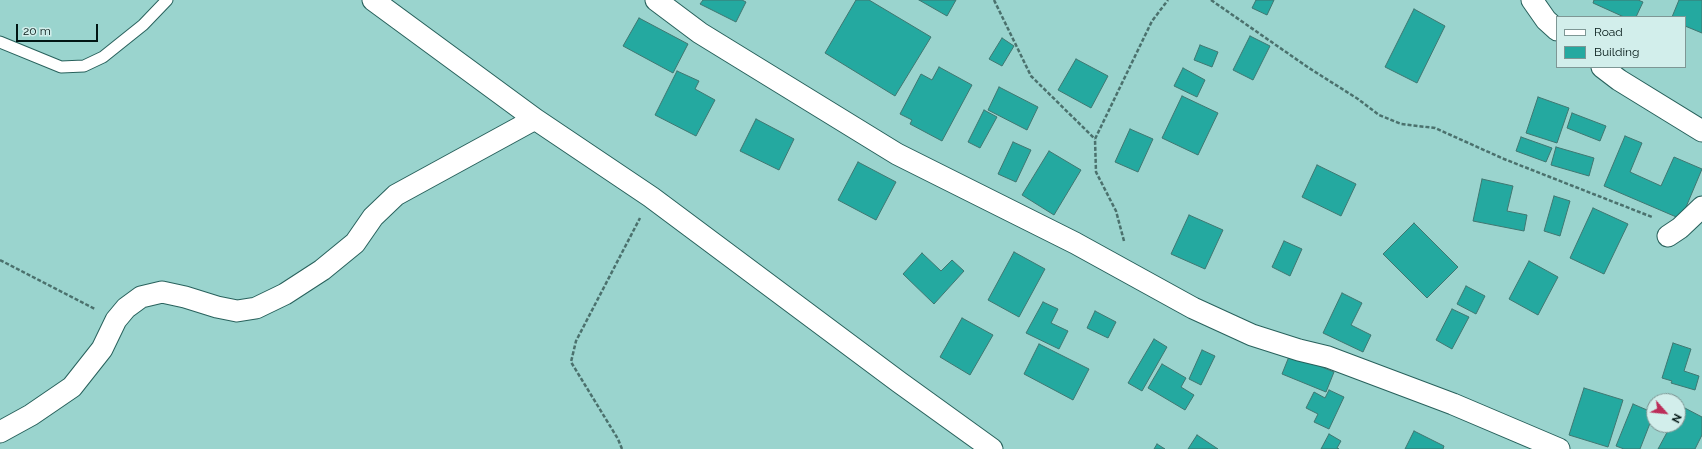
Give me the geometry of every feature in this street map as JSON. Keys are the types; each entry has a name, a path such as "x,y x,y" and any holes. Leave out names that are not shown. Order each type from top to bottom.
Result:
{"street":[{"path":"373,0 535,118 651,197 899,382 992,449"},
{"path":"656,0 700,33 897,154 1075,243 1192,308 1252,335 1336,360 1453,404 1560,449"},
{"path":"1532,0 1546,20 1556,29"},
{"path":"1603,68 1619,80 1702,132"},
{"path":"0,432 31,415 72,387 102,349 117,320 126,308 141,297 162,292 237,311 256,308 285,294 322,270 355,243 373,217 396,195 535,118"},
{"path":"1674,232 1702,207"}],"lane":[{"path":"0,42 61,66 84,66 103,57 143,26 167,0"}],"path":[{"path":"994,0 1031,76 1095,139"},
{"path":"1133,275 1116,210 1096,172 1095,139 1152,21 1168,0"},
{"path":"1211,0 1309,68 1358,99 1379,115 1401,124 1435,128 1674,232"},
{"path":"622,449 618,439 571,362 576,341 651,197"},
{"path":"0,260 117,320"}],"building":[{"path":"703,0 742,0 746,2 736,22 700,4"},
{"path":"856,0 869,0 931,37 895,96 825,53"},
{"path":"919,0 956,0 947,16"},
{"path":"1256,0 1274,0 1267,15 1252,8"},
{"path":"1594,0 1638,0 1643,2 1636,16 1622,16 1593,3"},
{"path":"1679,0 1702,0 1702,33 1686,26 1686,16 1672,16"},
{"path":"1414,9 1445,26 1417,83 1385,67"},
{"path":"639,18 688,44 673,73 623,46"},
{"path":"1250,36 1270,46 1253,80 1233,70"},
{"path":"1002,38 1014,46 1002,66 989,59"},
{"path":"1200,45 1218,52 1212,67 1194,60"},
{"path":"1076,59 1108,76 1091,108 1058,90"},
{"path":"939,67 972,85 942,141 910,124 912,120 900,114 921,74 932,80"},
{"path":"1183,68 1205,80 1197,97 1174,86"},
{"path":"677,71 699,81 695,89 715,100 696,136 655,115"},
{"path":"999,87 1038,107 1027,130 988,110"},
{"path":"1182,96 1218,113 1198,155 1162,138"},
{"path":"1538,97 1569,108 1557,143 1526,133"},
{"path":"984,110 997,117 980,148 968,142"},
{"path":"1572,113 1606,126 1600,141 1567,128"},
{"path":"756,119 794,139 779,170 740,151"},
{"path":"1130,129 1153,139 1138,172 1115,162"},
{"path":"1625,136 1642,143 1630,172 1661,186 1674,157 1702,169 1681,219 1604,186"},
{"path":"1521,137 1552,148 1546,162 1516,151"},
{"path":"1013,142 1031,150 1016,182 998,174"},
{"path":"1556,147 1594,158 1589,176 1551,165"},
{"path":"1049,151 1081,170 1054,215 1022,195"},
{"path":"858,162 896,182 876,220 838,200"},
{"path":"1317,165 1356,184 1341,216 1302,197"},
{"path":"1482,179 1513,186 1507,211 1527,215 1524,231 1473,221"},
{"path":"1554,196 1570,201 1560,236 1544,231"},
{"path":"1593,208 1628,224 1604,274 1570,258"},
{"path":"1189,215 1223,230 1205,269 1171,254"},
{"path":"1414,223 1458,267 1427,298 1383,254"},
{"path":"1284,241 1302,249 1290,276 1272,267"},
{"path":"1014,252 1045,269 1019,317 988,300"},
{"path":"922,253 941,271 952,260 964,271 934,304 903,274"},
{"path":"1529,261 1558,277 1538,315 1509,299"},
{"path":"1466,286 1485,296 1476,314 1457,304"},
{"path":"1342,293 1362,303 1351,325 1371,335 1363,352 1323,333"},
{"path":"1043,302 1058,309 1051,323 1068,331 1059,349 1026,333"},
{"path":"1452,309 1469,317 1452,349 1436,340"},
{"path":"1095,311 1116,322 1108,338 1087,328"},
{"path":"962,318 993,335 970,375 940,357"},
{"path":"1154,339 1167,347 1142,391 1128,383"},
{"path":"1673,343 1691,349 1684,371 1699,376 1695,390 1671,383 1672,381 1662,378"},
{"path":"1039,344 1089,369 1073,400 1024,374"},
{"path":"1202,350 1215,356 1201,385 1189,379"},
{"path":"1290,354 1334,372 1326,392 1282,374"},
{"path":"1162,364 1186,378 1181,387 1194,395 1185,410 1148,388"},
{"path":"1584,388 1623,400 1608,447 1569,435"},
{"path":"1329,390 1344,397 1329,429 1314,422 1318,414 1306,408 1314,392 1325,398"},
{"path":"1633,404 1646,410 1646,433 1640,449 1624,449 1616,446"},
{"path":"1686,409 1702,417 1702,435 1695,449 1658,449 1667,433 1686,433"},
{"path":"1414,431 1444,446 1443,449 1405,449"},
{"path":"1329,434 1341,441 1337,448 1339,449 1321,449"},
{"path":"1197,435 1218,449 1188,449"},
{"path":"1157,444 1165,449 1154,449"}]}
